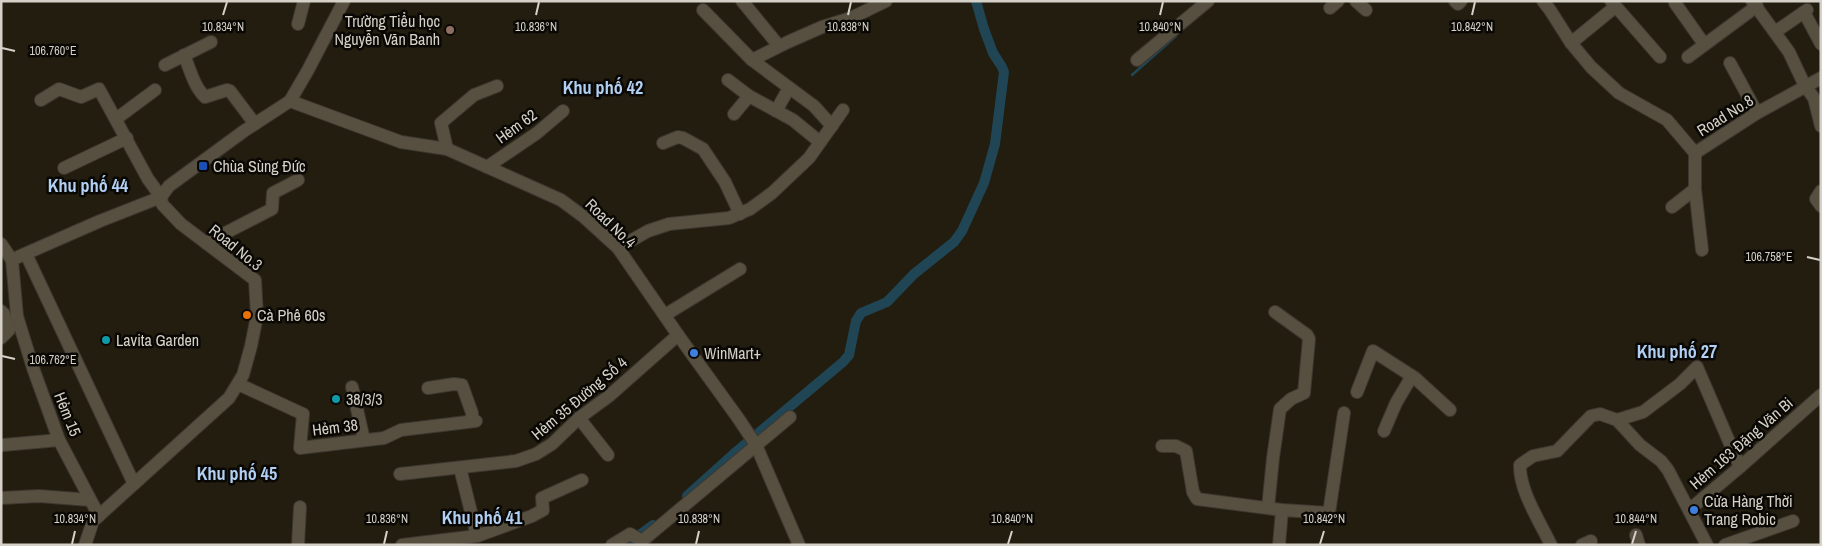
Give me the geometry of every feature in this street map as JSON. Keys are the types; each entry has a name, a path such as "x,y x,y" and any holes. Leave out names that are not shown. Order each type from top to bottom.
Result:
{"street":[{"path":"298,24 304,1"},
{"path":"1,244 12,260 100,221 161,197 169,186 254,124 290,101 344,1"},
{"path":"742,1 779,46"},
{"path":"752,60 822,27 851,18 886,1"},
{"path":"1137,60 1208,1"},
{"path":"1356,1 1366,10"},
{"path":"1455,1 1458,4 1461,1"},
{"path":"1543,1 1571,43 1591,66 1619,93 1667,120 1695,153"},
{"path":"1676,3 1704,44"},
{"path":"1571,43 1613,4 1660,57"},
{"path":"1688,56 1755,4 1789,52 1805,86 1814,98 1821,126"},
{"path":"703,10 752,60 814,106 832,126"},
{"path":"1776,32 1806,11 1821,44"},
{"path":"165,65 211,42"},
{"path":"184,55 196,84 205,97 227,90 230,91 254,124"},
{"path":"1730,63 1757,113"},
{"name":"Road No.8","path":"1702,250 1695,189 1695,153 1757,113 1821,78"},
{"path":"728,80 749,96 793,120 820,142"},
{"path":"447,149 441,123 474,94 498,86"},
{"name":"Road No.3","path":"41,100 59,88 81,97 99,89 148,179 161,197 162,204 180,224 255,280 257,316 245,368 238,384 229,398 93,521 86,545"},
{"path":"776,111 789,88"},
{"path":"116,118 155,90"},
{"path":"734,114 749,96"},
{"name":"Road No.4","path":"290,101 401,142 447,149 561,200 584,217 618,248 747,431 756,445 799,545"},
{"path":"618,248 648,231 669,224 729,218 750,210 772,193 809,158 843,110"},
{"name":"Hẻm 62","path":"487,167 563,111"},
{"path":"664,143 678,137 684,138 703,149 725,182 740,214"},
{"path":"64,168 127,138"},
{"path":"206,244 272,209 273,194 298,180"},
{"path":"1672,207 1695,189"},
{"path":"1821,191 1816,199 1821,206"},
{"path":"26,254 134,484"},
{"name":"Hẻm 15","path":"12,260 17,316 33,368 59,440 99,516"},
{"path":"665,315 740,269"},
{"path":"1,311 4,314 5,334"},
{"path":"1268,508 1280,408 1304,392 1309,340 1307,335 1275,312"},
{"name":"Hẻm 35 Đường Số 4","path":"400,474 516,461 536,454 552,444 579,418 609,396 678,335"},
{"path":"1357,392 1373,351 1412,376 1450,410"},
{"path":"1617,420 1643,412 1680,384 1696,367 1740,467"},
{"path":"1384,431 1396,403 1412,376"},
{"name":"Hẻm 38","path":"238,384 303,414 300,448 384,438 401,430 474,421 462,385 454,384 428,388"},
{"path":"352,387 364,440"},
{"name":"Hẻm 163 Đặng Văn Bi","path":"1708,545 1689,510 1821,395"},
{"path":"1162,446 1176,446 1186,451 1192,492 1195,498 1282,510 1329,513 1344,413"},
{"path":"1550,545 1519,475 1520,465 1534,456 1557,452 1594,414 1600,414 1617,420 1640,445 1662,461 1689,510"},
{"path":"612,545 630,534 642,541 790,417"},
{"path":"579,418 608,455"},
{"path":"3,445 59,440"},
{"path":"460,468 477,536"},
{"path":"402,545 477,536 541,512 544,509 541,501 542,498 582,480"},
{"path":"1,498 39,496 90,500"},
{"path":"298,545 300,507"},
{"path":"1278,545 1282,510"},
{"path":"1725,545 1793,521"}],"waterway":[{"path":"687,496 737,451 843,362 849,355 856,321 861,313 887,302 914,274 954,242 962,231 984,183 995,144 1004,72 993,53 976,1"},
{"path":"1132,75 1176,36"},
{"path":"626,545 653,525"}],"place":[{"name":"Trường Tiểu học Nguyễn Văn Banh","path":"450,30"},
{"name":"Chùa Sùng Đức","path":"203,166"},
{"name":"Cà Phê 60s","path":"247,315"},
{"name":"Lavita Garden","path":"106,340"},
{"name":"WinMart+","path":"694,353"},
{"name":"38/3/3","path":"336,399"},
{"name":"Cửa Hàng Thời Trang Robic","path":"1694,510"}],"district":[{"name":"Khu phố 42","path":"603,87"},
{"name":"Khu phố 44","path":"88,185"},
{"name":"Khu phố 27","path":"1677,351"},
{"name":"Khu phố 45","path":"237,473"},
{"name":"Khu phố 41","path":"482,517"}]}
